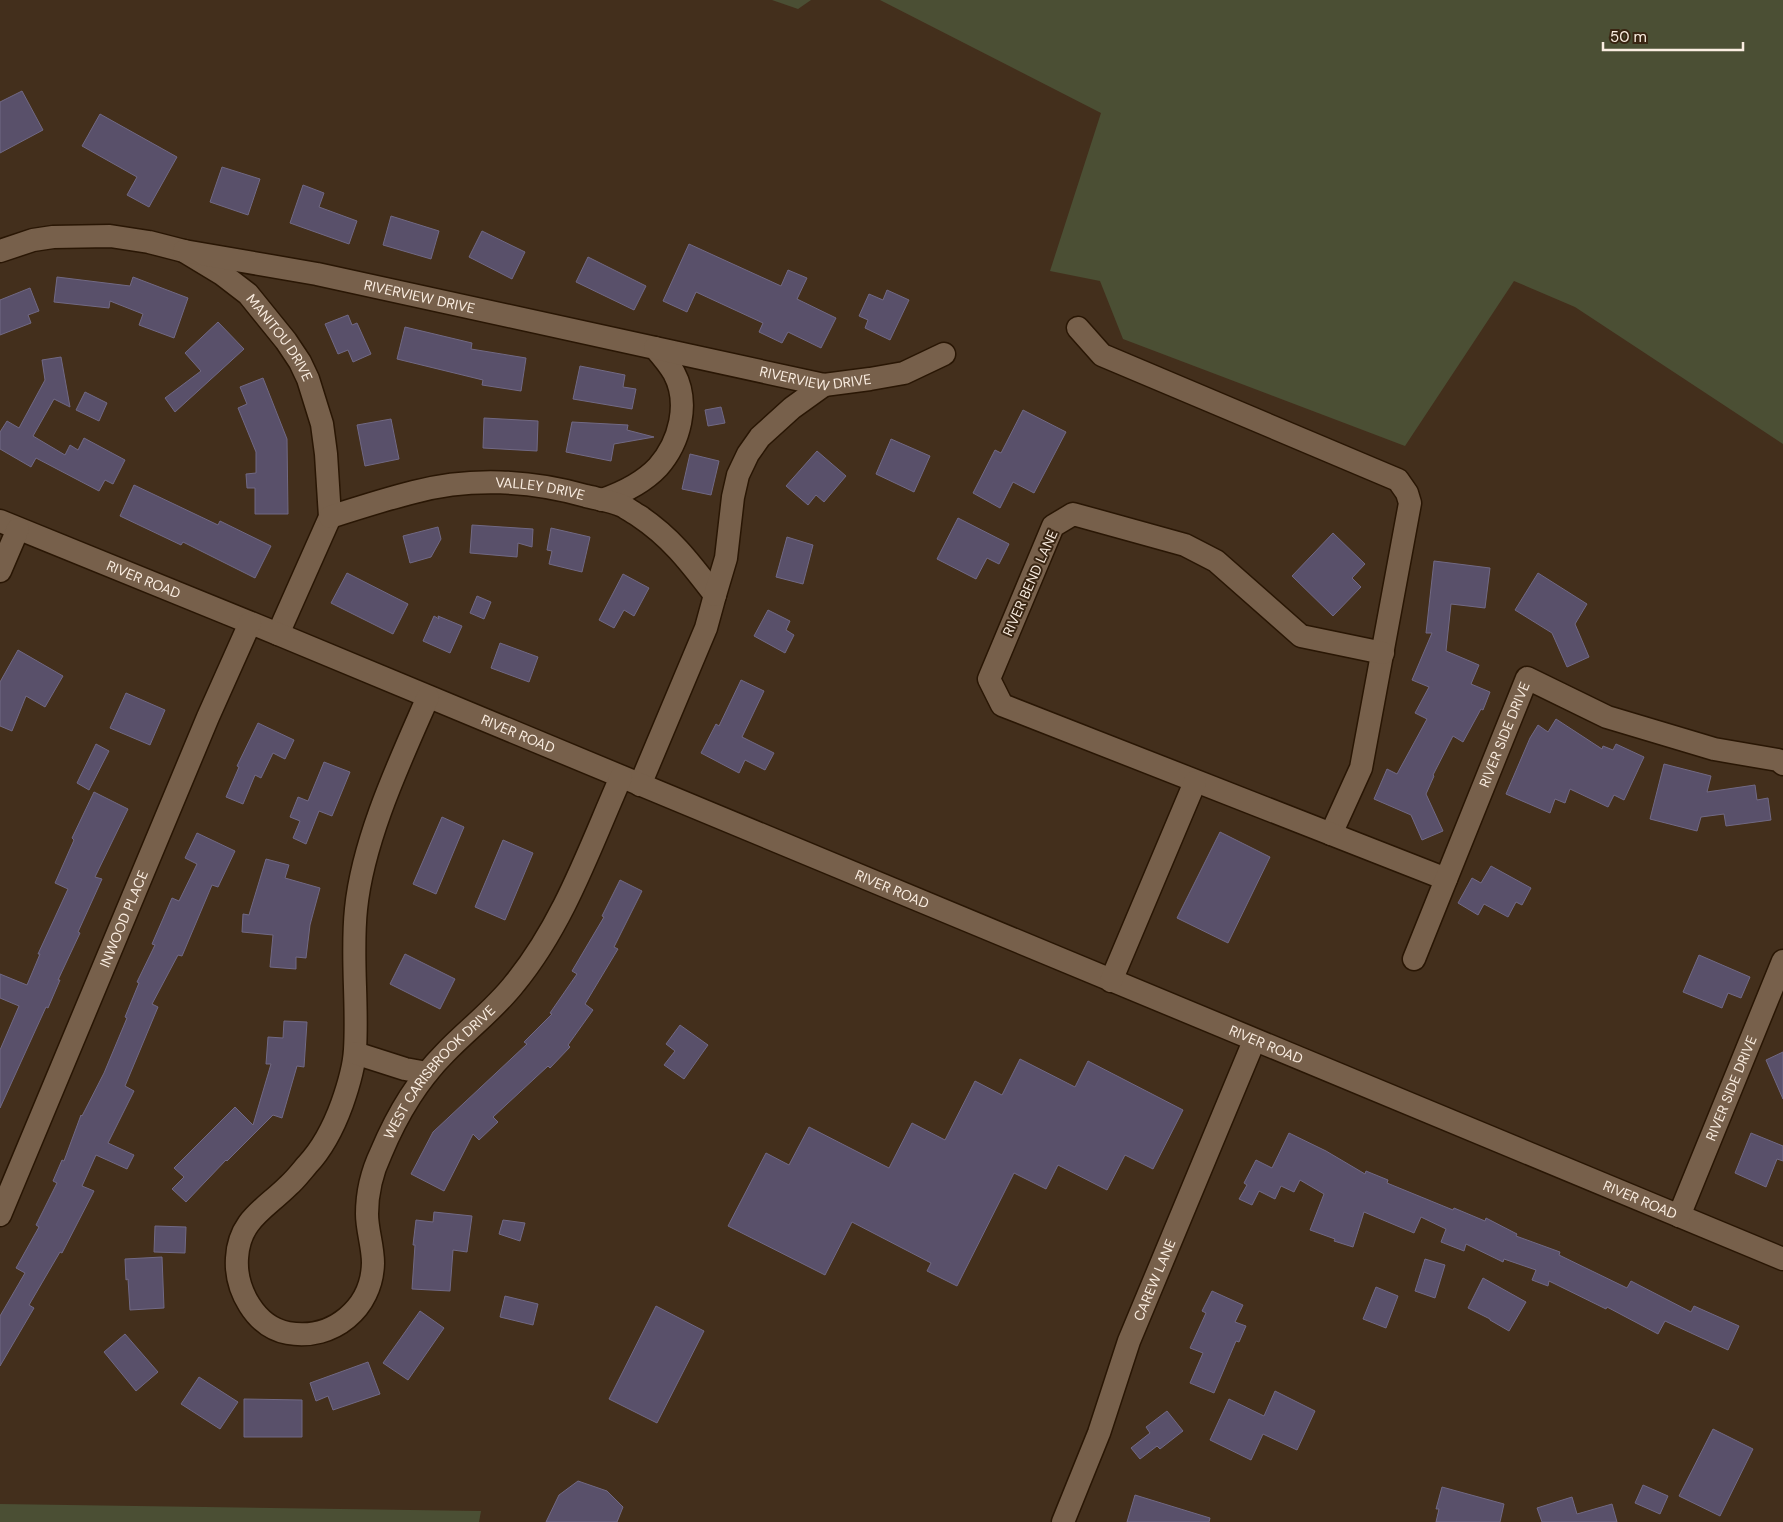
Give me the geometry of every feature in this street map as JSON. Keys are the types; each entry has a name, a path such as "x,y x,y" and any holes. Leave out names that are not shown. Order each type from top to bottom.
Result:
{"street":[{"name":"MANITOU DRIVE","path":"0,251 33,240 53,237 110,236 149,242 184,251 222,274 248,294 268,317 300,362 308,379 322,424 330,517 278,634"},
{"name":"RIVERVIEW DRIVE","path":"184,251 317,274 824,385 904,373 944,354"},
{"path":"1078,328 1102,355 1398,480 1407,493 1410,503 1361,768 1330,834"},
{"path":"602,500 616,495 639,482 658,467 673,446 682,411 681,394 675,374 655,348"},
{"path":"631,781 706,628 726,558 733,497 738,475 748,454 760,437 792,408 824,385"},
{"name":"VALLEY DRIVE","path":"330,517 414,492 474,483 503,483 563,489 623,506 647,522 671,540 715,595"},
{"name":"RIVER BEND LANE","path":"1383,653 1301,636 1216,561 1186,545 1073,514 1053,526 989,679 1002,705 1446,879"},
{"path":"0,571 9,525"},
{"name":"RIVER ROAD","path":"9,525 278,634 1254,1041 1783,1259"},
{"name":"INWOOD PLACE","path":"0,1215 208,717 250,623"},
{"name":"RIVER SIDE DRIVE","path":"1414,959 1526,678 1607,718 1714,749 1778,760 1783,764"},
{"path":"427,1073 405,1069 355,1053 353,971 356,908 364,867 376,825 398,766 428,697"},
{"name":"WEST CARISBROOK DRIVE","path":"355,1053 348,1086 337,1118 325,1141 288,1187 259,1209 247,1224 240,1242 237,1255 237,1275 243,1293 253,1310 278,1330 308,1334 325,1331 341,1324 355,1312 365,1296 372,1279 373,1260 367,1218 368,1195 373,1172 382,1149 405,1106 427,1073 515,984 542,945 631,781"},
{"path":"1111,981 1195,782"},
{"name":"RIVER SIDE DRIVE","path":"1679,1216 1783,961"},
{"name":"CAREW LANE","path":"1063,1522 1098,1433 1130,1341 1254,1041"}],"green space":[{"path":"772,0 811,0 798,9"},
{"path":"880,0 1783,0 1783,444 1575,307 1514,281 1405,446 1123,339 1100,281 1050,271 1101,113"},
{"path":"0,1504 481,1511 479,1522 0,1522"}],"building":[{"path":"22,91 43,130 0,153 0,102"},
{"path":"100,114 177,157 149,207 127,195 137,177 82,146"},
{"path":"222,167 260,179 248,215 210,202"},
{"path":"303,185 324,193 319,207 357,221 349,244 290,223"},
{"path":"391,216 439,231 431,259 383,245"},
{"path":"482,231 525,252 512,279 469,257"},
{"path":"689,244 781,286 788,270 807,278 797,299 836,318 821,348 788,332 782,343 759,332 763,323 696,292 687,312 663,301"},
{"path":"588,257 646,286 634,310 576,282"},
{"path":"57,277 130,286 133,277 188,298 174,338 139,325 143,314 110,301 109,308 54,302"},
{"path":"30,288 39,311 28,315 31,323 0,335 0,300"},
{"path":"887,290 909,300 890,340 865,328 868,320 859,316 869,294 883,300"},
{"path":"348,315 352,325 357,323 371,354 353,362 348,350 338,354 325,324"},
{"path":"218,322 244,349 175,412 165,398 201,371 185,353"},
{"path":"405,327 472,343 471,349 526,358 521,391 482,385 483,380 397,359"},
{"path":"61,357 70,407 54,399 33,436 65,455 70,445 78,450 84,438 125,460 113,484 105,480 99,491 36,458 31,467 0,449 0,432 7,421 19,428 45,380 42,360"},
{"path":"580,366 625,375 623,387 636,389 632,409 573,399"},
{"path":"263,378 287,439 288,514 255,514 255,488 247,488 246,474 256,473 256,452 238,408 247,404 240,387"},
{"path":"85,392 107,403 99,421 76,410"},
{"path":"721,407 725,423 708,426 705,410"},
{"path":"1023,410 1066,432 1034,493 1013,482 1000,508 973,493 995,450 1001,453"},
{"path":"484,418 538,421 537,451 483,448"},
{"path":"391,419 399,459 365,466 357,425"},
{"path":"572,422 628,425 627,430 654,437 614,444 611,461 566,452"},
{"path":"891,439 930,456 914,492 876,474"},
{"path":"817,451 846,476 824,502 816,495 808,505 786,486"},
{"path":"690,454 719,461 711,495 682,489"},
{"path":"134,485 218,525 220,521 271,546 255,578 183,542 181,545 120,516"},
{"path":"958,518 1009,544 999,564 987,558 976,579 937,559"},
{"path":"472,525 533,529 532,547 518,543 517,557 470,553"},
{"path":"438,527 441,539 431,557 410,563 403,536"},
{"path":"551,528 590,537 582,572 549,564 552,551 547,550"},
{"path":"1333,533 1365,564 1352,578 1361,587 1333,616 1292,576"},
{"path":"787,537 813,545 803,584 776,577"},
{"path":"1434,561 1490,568 1485,608 1451,604 1446,651 1479,665 1471,684 1490,692 1483,710 1481,709 1463,742 1453,736 1433,775 1426,794 1443,831 1422,840 1411,815 1374,799 1387,769 1397,774 1427,719 1415,713 1429,687 1412,680 1432,633 1426,633"},
{"path":"347,573 408,604 393,634 331,603"},
{"path":"1538,573 1587,604 1575,624 1589,657 1567,667 1552,633 1515,610"},
{"path":"623,574 649,588 634,616 624,610 614,628 599,620"},
{"path":"477,596 491,602 484,619 470,613"},
{"path":"768,610 790,621 786,630 794,635 785,653 754,636"},
{"path":"434,616 462,626 450,653 423,641"},
{"path":"500,643 538,657 529,682 491,668"},
{"path":"18,650 63,676 45,707 26,696 12,731 0,726 0,682"},
{"path":"741,680 764,691 742,737 774,753 765,770 745,760 739,773 701,753 716,724 719,726"},
{"path":"126,693 165,710 150,745 110,728"},
{"path":"1556,719 1602,749 1603,746 1613,750 1616,744 1644,757 1624,800 1614,795 1608,807 1570,789 1565,803 1555,799 1550,813 1506,794 1530,738 1538,725 1548,732"},
{"path":"258,723 294,740 285,759 273,753 261,778 255,775 243,804 226,797 239,767 237,766"},
{"path":"96,744 109,751 89,790 77,783"},
{"path":"324,762 350,772 332,816 319,811 306,844 293,838 300,821 290,817 298,797 308,801"},
{"path":"1664,764 1711,776 1707,792 1755,785 1757,800 1768,798 1771,820 1726,826 1724,814 1701,817 1697,831 1650,819"},
{"path":"94,792 128,809 95,877 102,879 58,980 60,980 0,1108 0,1050 19,1006 0,998 0,974 27,985 40,954 38,954 68,889 55,883 74,840 72,838"},
{"path":"442,817 464,827 436,894 413,884"},
{"path":"1220,832 1270,857 1228,943 1177,918"},
{"path":"197,833 235,851 218,887 212,885 182,956 178,955 152,1004 158,1007 125,1086 134,1091 108,1143 134,1155 127,1169 96,1155 82,1186 94,1191 62,1253 60,1252 29,1305 34,1308 0,1366 0,1316 25,1273 16,1268 39,1227 36,1225 57,1183 53,1181 62,1160 64,1161 81,1115 104,1073 127,1018 125,1017 139,983 137,982 155,945 152,944 172,898 179,901 197,864 185,858"},
{"path":"503,840 533,853 505,920 475,907"},
{"path":"266,859 289,865 285,878 320,888 310,925 306,958 296,957 296,969 270,967 273,935 242,932 243,914 249,915"},
{"path":"1491,866 1531,888 1522,905 1516,902 1508,917 1484,904 1478,915 1458,903 1472,878 1481,883"},
{"path":"620,880 642,891 614,947 618,949 585,1004 593,1010 568,1045 570,1047 550,1068 548,1066 493,1117 498,1122 479,1140 473,1134 444,1191 411,1174 433,1132 527,1044 524,1042 552,1014 550,1013 577,974 572,971 604,917 602,916"},
{"path":"405,954 455,979 440,1009 390,984"},
{"path":"1699,955 1750,977 1741,998 1728,993 1722,1008 1683,992"},
{"path":"284,1021 307,1022 304,1067 297,1066 282,1118 273,1115 186,1202 172,1189 184,1177 174,1168 235,1107 253,1125 271,1064 266,1064 268,1037 283,1038"},
{"path":"680,1025 708,1045 684,1079 664,1065 675,1051 666,1044"},
{"path":"1783,1052 1783,1099 1766,1060"},
{"path":"1020,1059 1075,1087 1088,1061 1183,1110 1153,1169 1125,1155 1107,1190 1058,1165 1046,1189 1014,1173 957,1286 927,1271 931,1263 852,1222 825,1275 728,1226 766,1153 789,1165 809,1127 889,1168 912,1123 945,1140 975,1081 1002,1095"},
{"path":"1289,1133 1326,1151 1365,1174 1366,1171 1388,1180 1387,1183 1453,1210 1454,1208 1485,1221 1486,1218 1517,1234 1516,1236 1560,1252 1559,1255 1627,1288 1631,1281 1691,1312 1694,1306 1739,1326 1728,1350 1665,1321 1658,1334 1607,1307 1606,1309 1549,1281 1548,1286 1532,1280 1536,1270 1504,1259 1503,1262 1466,1244 1464,1251 1441,1242 1446,1229 1421,1217 1414,1233 1364,1212 1353,1247 1310,1230 1324,1194 1300,1180 1294,1192 1281,1186 1275,1199 1259,1191 1252,1205 1239,1199 1247,1185 1244,1183 1256,1160 1272,1168"},
{"path":"1751,1133 1783,1146 1783,1161 1777,1159 1766,1187 1735,1173"},
{"path":"434,1212 472,1216 467,1252 453,1250 450,1291 412,1289 415,1245 413,1245 416,1220 433,1222"},
{"path":"503,1220 525,1223 520,1241 499,1234"},
{"path":"155,1226 186,1227 185,1253 154,1252"},
{"path":"162,1257 164,1308 130,1310 125,1259"},
{"path":"1425,1259 1445,1265 1435,1298 1415,1291"},
{"path":"1483,1278 1526,1302 1509,1331 1468,1308"},
{"path":"1376,1287 1398,1296 1386,1328 1363,1319"},
{"path":"1212,1291 1243,1305 1235,1322 1246,1326 1239,1342 1236,1341 1214,1393 1190,1383 1203,1353 1190,1348 1206,1313 1202,1311"},
{"path":"505,1296 538,1304 533,1325 500,1317"},
{"path":"656,1306 704,1331 657,1423 609,1399"},
{"path":"420,1311 444,1328 408,1380 383,1363"},
{"path":"125,1334 158,1372 136,1391 104,1352"},
{"path":"368,1362 380,1394 333,1410 328,1396 316,1401 310,1383"},
{"path":"199,1377 238,1402 220,1429 181,1404"},
{"path":"1275,1391 1315,1411 1297,1450 1263,1434 1251,1460 1210,1440 1229,1399 1264,1416"},
{"path":"244,1399 302,1400 302,1437 244,1437"},
{"path":"1167,1411 1183,1431 1160,1449 1157,1446 1140,1459 1131,1448 1150,1433 1146,1427"},
{"path":"1713,1429 1753,1449 1720,1516 1679,1496"},
{"path":"578,1481 607,1491 623,1507 617,1522 546,1522 559,1495"},
{"path":"1643,1485 1668,1496 1660,1514 1635,1503"},
{"path":"1442,1487 1504,1504 1500,1522 1436,1522 1439,1509 1436,1509"},
{"path":"1135,1495 1210,1518 1209,1522 1127,1522"},
{"path":"1572,1497 1577,1514 1612,1504 1617,1522 1542,1522 1537,1508"}]}
